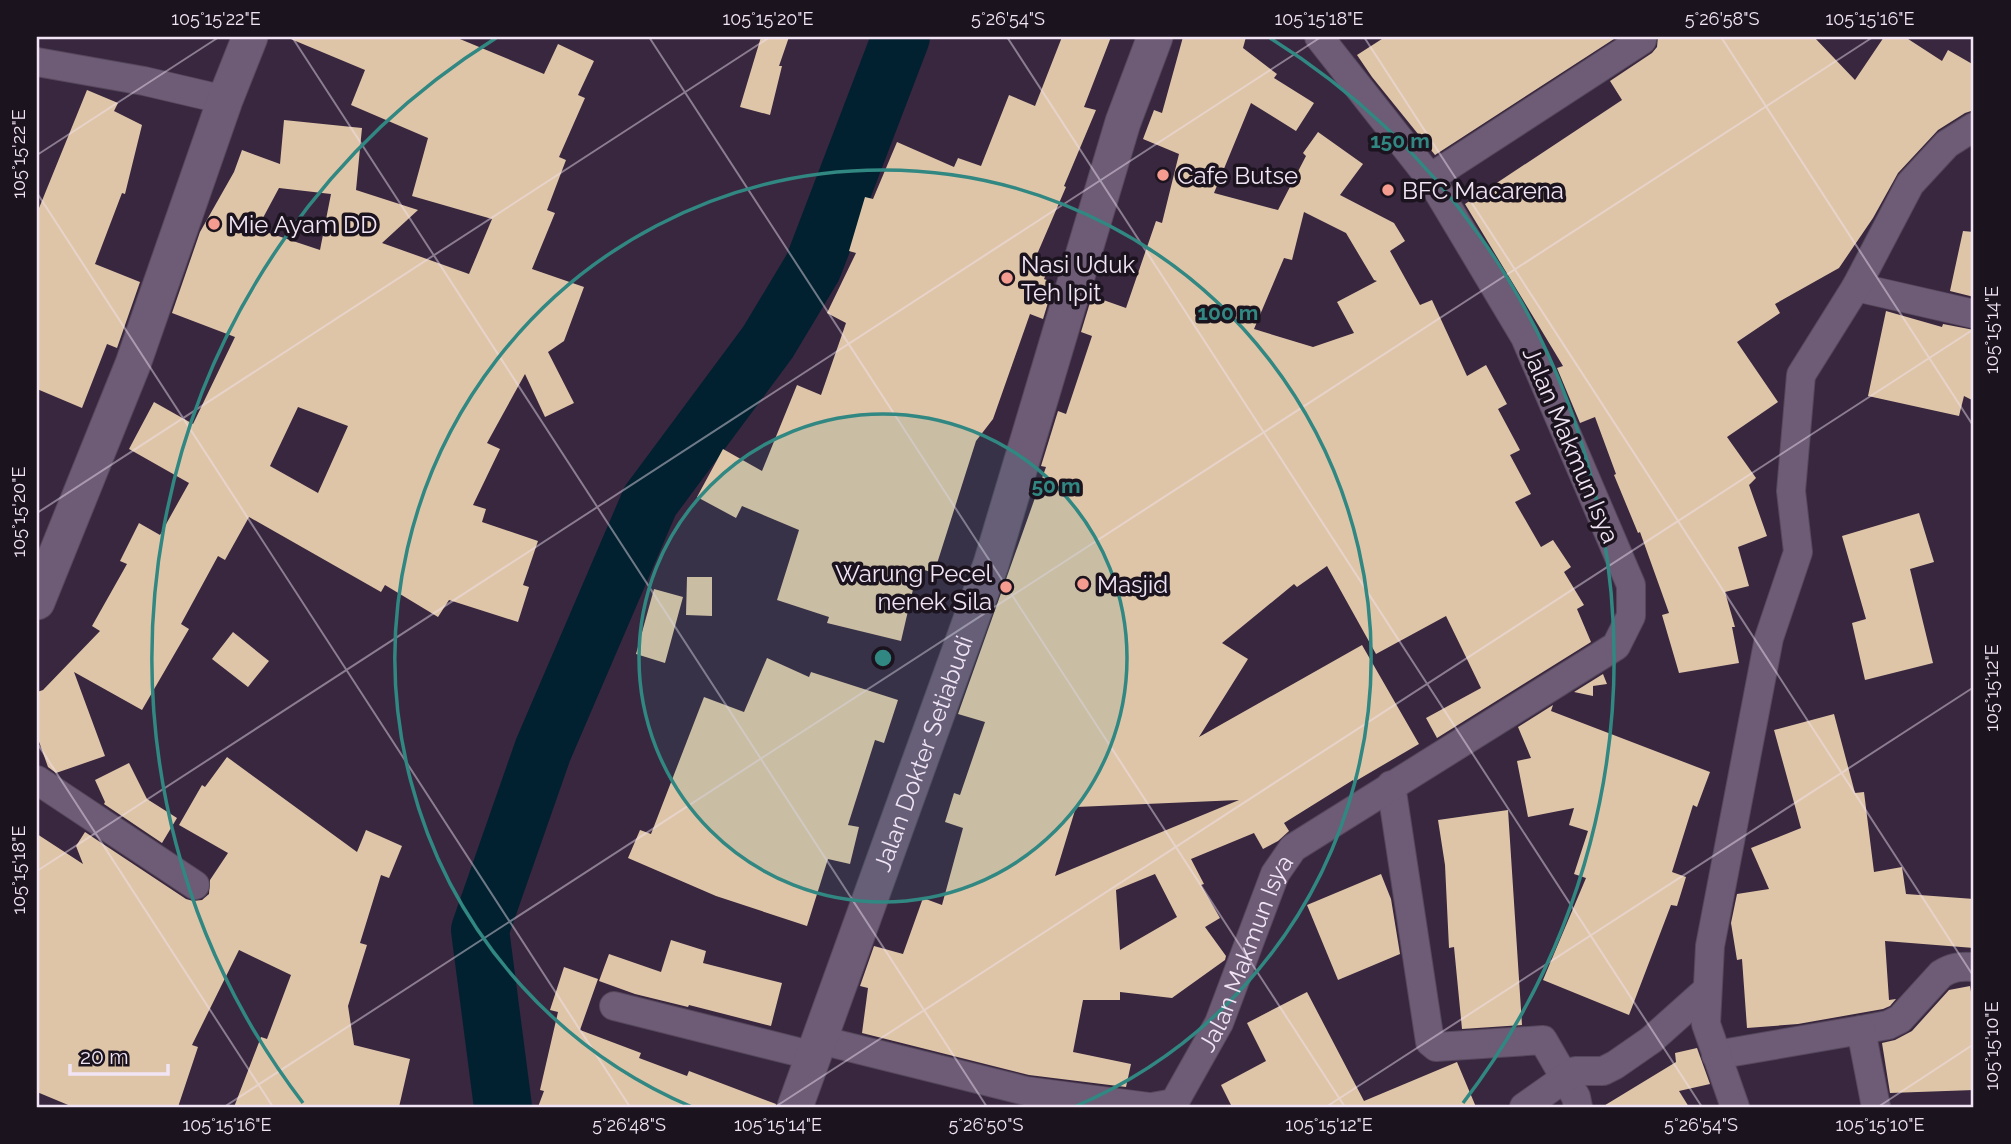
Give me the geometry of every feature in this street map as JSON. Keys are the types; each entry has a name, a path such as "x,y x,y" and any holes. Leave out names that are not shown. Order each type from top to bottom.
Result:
{"street":[{"path":"37,602 133,364 225,100 250,37"},
{"name":"Jalan Dokter Setiabudi","path":"795,1107 991,564 1123,122 1155,37"},
{"name":"Jalan Makmun Isya","path":"614,1006 1026,1091 1150,1107 1174,1103 1219,1023 1275,874 1293,848 1616,646 1631,616 1631,585 1525,337 1430,178 1321,37"},
{"path":"1430,178 1642,40"},
{"path":"37,62 144,80 225,100"},
{"path":"1735,1107 1706,1024 1710,946 1769,638 1798,552 1791,491 1801,375 1856,287 1910,184 1947,144 1974,127"},
{"path":"1856,287 1974,314"},
{"path":"37,780 195,885"},
{"path":"1391,785 1430,1042 1436,1047 1543,1040 1576,1097 1578,1107"},
{"path":"1716,1055 1888,1025 1900,1019 1948,969 1956,966 1974,967"},
{"path":"1524,1107 1575,1071 1603,1071 1615,1065 1651,1040 1707,990"},
{"path":"1861,1030 1876,1107"}],"building":[{"path":"286,37 455,37 544,74 558,44 594,61 578,95 585,98 559,157 566,160 547,210 555,213 532,269 584,287 564,341 548,352 574,403 545,417 525,374 487,443 500,449 473,505 486,509 482,522 538,541 523,585 529,587 518,622 449,600 438,617 385,585 381,592 249,517 225,560 218,556 181,624 189,629 142,710 74,672 105,756 56,773 48,767 37,736 37,692 43,690 100,631 92,626 127,564 120,561 139,523 160,535 189,483 129,449 154,402 193,424 235,337 172,313 200,232 234,172 242,150 280,164 284,120 362,128 356,190 418,210 382,243 469,274 492,219 412,196 428,138 351,105 365,70","holes":["279,188 331,194 320,250 257,229","298,407 348,426 318,493 270,466"]},
{"path":"761,37 789,37 779,66 782,66 770,115 740,107"},
{"path":"1062,37 1111,37 1084,107 1096,110 1032,266 1047,272 1044,279 1054,283 1043,319 1030,314 993,419 976,441 934,573 918,568 901,641 827,623 829,617 777,600 799,530 742,506 736,518 697,497 723,449 762,471 797,385 821,395 846,323 827,313 856,253 849,251 865,197 873,199 897,142 954,167 958,158 981,166 1009,95 1035,106"},
{"path":"1183,37 1246,37 1243,48 1277,74 1274,78 1314,103 1296,131 1251,103 1214,193 1278,210 1306,156 1303,153 1318,132 1363,164 1340,195 1394,223 1405,241 1390,251 1420,305 1432,300 1467,376 1486,365 1507,404 1498,409 1520,450 1510,455 1531,494 1515,502 1541,547 1553,540 1571,567 1564,572 1584,605 1577,609 1591,642 1437,738 1426,718 1481,688 1446,616 1376,654 1327,566 1297,587 1294,584 1222,643 1248,659 1199,737 1362,645 1419,744 1354,782 1353,780 1284,823 1289,831 1263,849 1254,833 1191,859 1204,884 1201,885 1220,918 1205,927 1226,956 1225,960 1172,998 1120,992 1120,1000 1083,1000 1073,1052 1131,1064 1126,1087 1029,1075 862,1033 868,988 860,986 874,946 903,954 923,898 942,905 963,828 945,822 954,793 960,795 985,722 958,714 1046,467 1041,466 1058,411 1066,414 1092,336 1081,332 1092,296 1126,308 1156,221 1162,223 1179,154 1143,139 1154,110 1162,113","holes":["1304,212 1346,233 1377,281 1337,302 1354,333 1313,347 1254,329 1284,258 1292,260","1239,800 1055,876 1076,807","1155,874 1177,917 1120,950 1116,890"]},
{"path":"1385,37 1617,37 1435,155 1357,55"},
{"path":"1658,37 1814,37 1855,80 1884,37 1905,37 1942,61 1948,50 1974,65 1974,110 1938,130 1898,173 1873,218 1839,268 1775,304 1780,313 1737,342 1778,402 1727,437 1756,478 1749,485 1767,536 1738,547 1749,586 1725,592 1735,627 1732,627 1739,663 1679,673 1662,615 1669,613 1640,532 1638,533 1614,475 1616,474 1595,417 1580,423 1557,368 1563,366 1465,204 1622,100 1610,81 1652,53 1657,47"},
{"path":"87,90 118,103 114,111 142,125 125,194 122,193 95,264 140,282 117,348 107,344 82,408 37,389 37,213"},
{"path":"1963,231 1974,232 1974,297 1950,291"},
{"path":"1886,311 1942,327 1943,324 1974,330 1974,401 1964,396 1959,416 1868,396"},
{"path":"1919,513 1934,562 1910,569 1933,663 1865,680 1852,623 1866,619 1842,536"},
{"path":"687,577 712,577 712,616 686,615"},
{"path":"654,589 683,597 665,663 636,654"},
{"path":"233,632 269,661 248,687 212,659"},
{"path":"767,658 809,677 811,672 898,700 884,743 875,740 848,825 859,827 850,864 828,859 807,926 716,896 628,858 640,830 651,834 704,697 744,712"},
{"path":"1603,674 1607,684 1593,686 1593,696 1574,692"},
{"path":"1553,705 1551,711 1710,772 1697,807 1693,805 1672,872 1686,877 1677,906 1671,905 1629,1015 1543,980 1586,878 1574,874 1588,831 1569,825 1574,808 1528,817 1517,761 1531,758 1518,727"},
{"path":"1834,714 1855,793 1864,792 1874,872 1902,867 1906,894 1974,899 1974,948 1885,941 1889,1000 1896,999 1890,1006 1798,1024 1747,1028 1742,959 1737,960 1731,923 1737,894 1769,889 1751,848 1801,828 1774,730"},
{"path":"227,757 357,852 366,830 402,846 389,878 381,875 360,943 367,945 348,1006 354,1045 410,1059 399,1107 234,1107 261,1037 267,1039 291,975 239,950 192,1045 198,1047 178,1107 73,1107 37,1092 37,834 83,864 76,846 85,832 186,899 202,900 209,894 210,880 228,853 179,825 202,785 205,787"},
{"path":"129,763 147,799 177,818 162,843 104,804 95,780"},
{"path":"1508,810 1522,1025 1462,1029 1454,947 1449,948 1445,865 1438,820"},
{"path":"1381,874 1391,899 1400,954 1338,980 1307,905"},
{"path":"671,940 706,951 703,963 782,983 771,1026 635,994 599,981 609,954 661,972"},
{"path":"564,967 598,979 580,1030 641,1053 639,1058 687,1076 689,1071 776,1104 775,1107 538,1107 544,1091 540,1090 558,1012 550,1010"},
{"path":"1970,986 1974,1009 1974,1090 1890,1093 1882,1043 1912,1031 1949,990"},
{"path":"1307,992 1364,1101 1457,1062 1476,1107 1232,1107 1221,1085 1266,1061 1247,1023"},
{"path":"1697,1048 1710,1084 1679,1091 1689,1107 1602,1107 1676,1062 1675,1053"}],"waterway":[{"path":"503,1107 480,930 543,750 650,501 768,342 813,267 901,37"}],"place":[{"name":"Cafe Butse","path":"1163,175"},
{"name":"BFC Macarena","path":"1388,190"},
{"name":"Mie Ayam DD","path":"214,224"},
{"name":"Nasi Uduk Teh Ipit","path":"1007,278"},
{"name":"Masjid","path":"1083,584"},
{"name":"Warung Pecel nenek Sila","path":"1006,587"}]}
